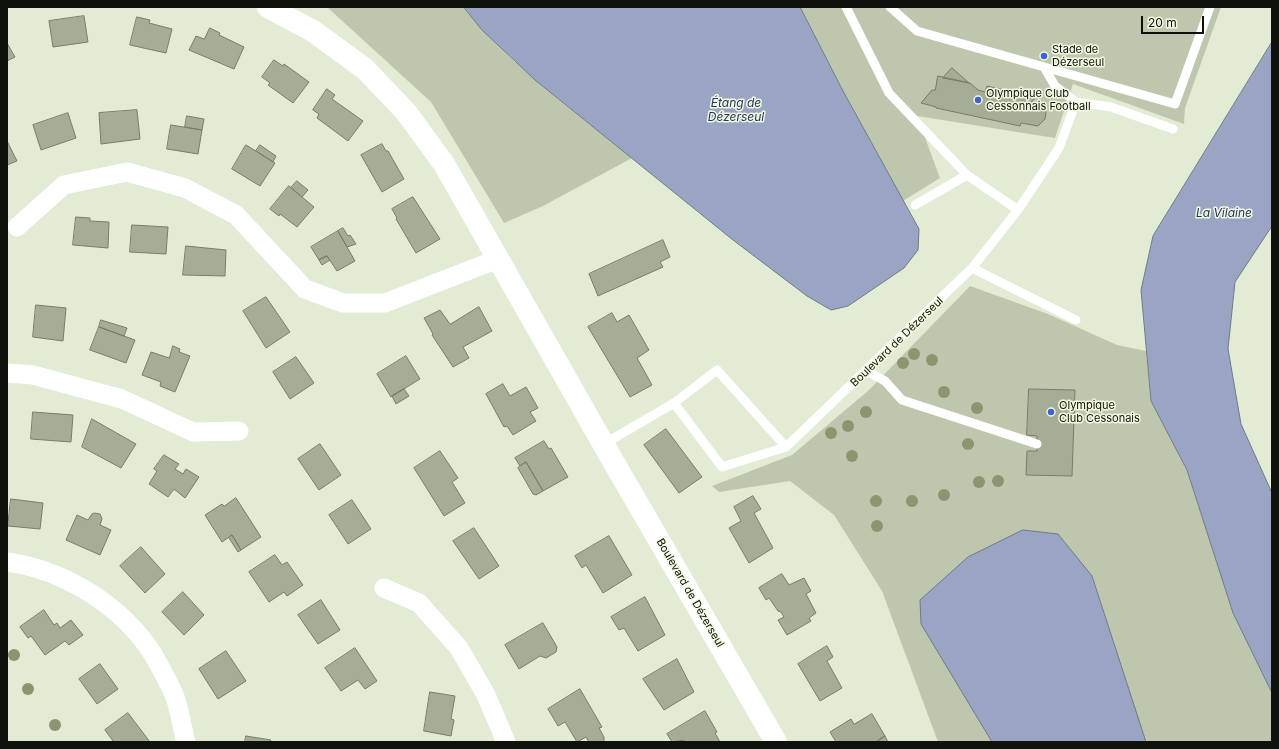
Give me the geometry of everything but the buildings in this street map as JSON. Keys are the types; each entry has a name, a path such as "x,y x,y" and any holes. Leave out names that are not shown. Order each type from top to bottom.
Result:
{"street":[{"name":"Boulevard de Dézerseul","path":"268,7 313,31 365,69 406,112 444,164 776,742"},
{"path":"17,227 64,185 127,172 184,188 236,215 305,289 343,303 385,303 498,259"},
{"path":"7,373 33,376 122,399 192,432 239,431"},
{"path":"7,562 28,565 61,578 92,593 121,618 146,644 175,698 186,742"},
{"path":"384,588 419,603 459,648 486,695 506,742"}],"lane":[{"path":"846,7 889,93 967,175 1018,210"},
{"path":"890,7 917,31 1175,104 1210,7"},
{"path":"1044,67 1055,86 1076,102 1111,107 1173,129"},
{"name":"Boulevard de Dézerseul","path":"674,403 722,467 786,448 972,268 1018,210 1059,148 1076,102"},
{"path":"915,205 967,175"},
{"path":"972,268 1076,320"},
{"path":"604,444 674,403 716,370 786,448"},
{"path":"867,371 885,381 902,400 1038,444"}],"green space":[{"path":"327,7 464,7 482,28 522,68 565,105 632,158 543,206 504,223 431,102"},
{"name":"Stade de Dézerseul","path":"800,7 1221,7 1185,108 1184,124 1073,84 1055,138 917,116 940,178 903,201 843,91"},
{"path":"970,286 1048,314 1117,345 1146,351 1151,401 1187,470 1233,613 1272,693 1272,742 938,742 882,591 834,515 790,481 719,492 712,486 792,455 869,390"}],"water":[{"name":"Étang de Dézerseul","path":"464,7 800,7 843,91 919,229 918,250 904,268 848,306 831,310 807,296 733,240 535,80 482,30"},
{"name":"La Vilaine","path":"1272,42 1272,226 1235,282 1228,349 1241,424 1272,493 1272,693 1233,613 1187,470 1151,401 1141,290 1153,236"},
{"path":"1023,530 1058,534 1092,576 1146,742 992,742 921,624 920,600 968,557"}],"place":[{"name":"Stade de Dézerseul","path":"1044,56"},
{"name":"Olympique Club Cessonnais Football","path":"978,100"},
{"name":"Olympique Club Cessonais","path":"1051,412"}]}
